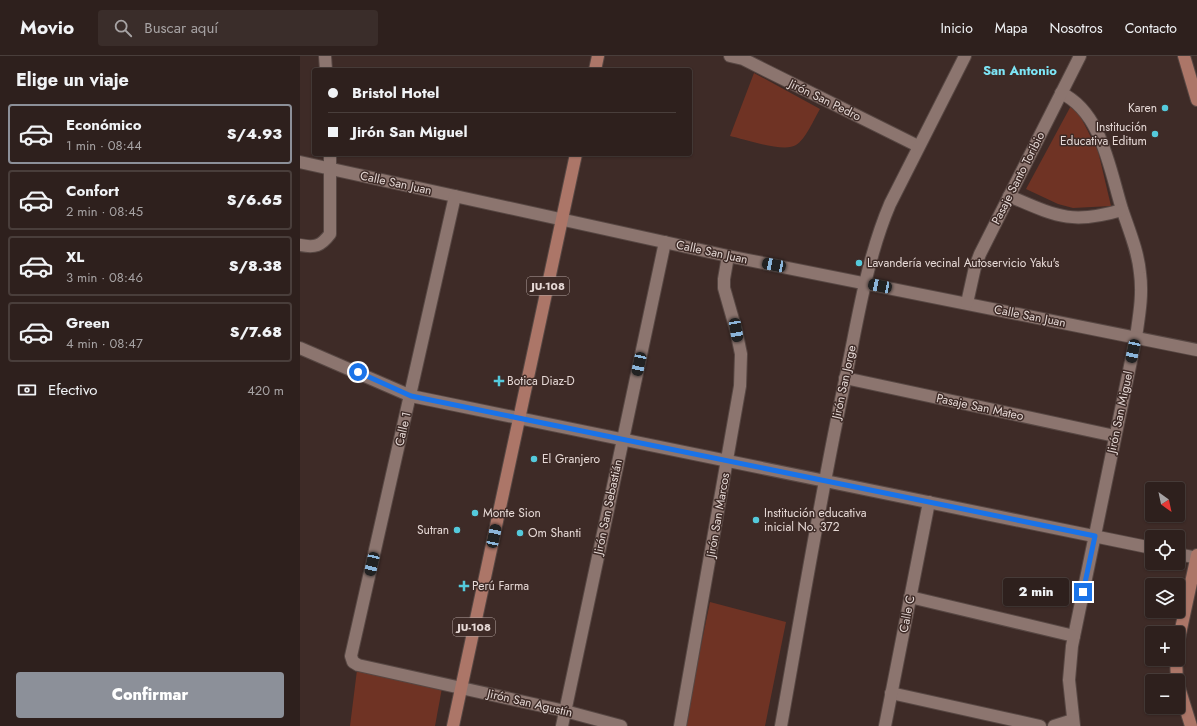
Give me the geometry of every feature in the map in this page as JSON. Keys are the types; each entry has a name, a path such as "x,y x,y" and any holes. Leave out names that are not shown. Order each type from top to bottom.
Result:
{"main road":[{"path":"595,68 598,56"},
{"path":"1184,56 1197,100"},
{"name":"JU-108","path":"453,726 576,156"},
{"path":"1182,626 1197,557"},
{"path":"1185,707 1191,726"}],"street":[{"path":"325,56 326,68"},
{"name":"Jirón San Pedro","path":"730,56 743,59 918,146"},
{"name":"Jirón San Jorge","path":"782,726 823,481 865,283 884,218 918,146 965,56"},
{"name":"Pasaje Santo Toribio","path":"966,303 975,267 980,254 1080,56"},
{"name":"Jirón San Miguel","path":"1061,93 1076,102 1094,127 1101,143 1134,244 1140,273 1141,300 1136,337 1074,636 1069,680 1073,723"},
{"path":"300,245 311,247 322,244 330,234 330,156"},
{"name":"Calle San Juan","path":"300,162 728,256 1197,350"},
{"name":"Calle 1","path":"353,662 351,656 455,196"},
{"path":"1009,196 1061,216 1089,218 1122,210"},
{"name":"Jirón San Sebastián","path":"562,726 665,242"},
{"name":"Jirón San Marcos","path":"680,726 728,461 741,376 741,354 724,288 728,256"},
{"path":"300,348 411,396 1145,547"},
{"name":"Pasaje San Mateo","path":"845,378 1115,436"},
{"name":"Calle C","path":"884,726 929,502"},
{"path":"1185,555 1197,557"},
{"path":"910,597 1074,636"},
{"name":"Jirón San Agustín","path":"353,662 358,665 461,687 621,726"},
{"path":"891,693 1040,726"},
{"path":"1054,726 1073,723"}],"shaded area":[{"path":"754,73 820,109 806,134 796,145 790,147 774,146 730,136"},
{"path":"1073,102 1098,151 1111,206 1073,208 1058,204 1026,189"},
{"path":"710,602 786,622 765,726 687,726 685,723"},
{"path":"357,670 442,688 435,726 350,726"}],"place":[{"name":"Karen","path":"1165,108"},
{"name":"Institución Educativa Editum","path":"1155,134"},
{"name":"Lavandería vecinal Autoservicio Yaku's","path":"859,263"},
{"name":"Botica Diaz-D","path":"499,381"},
{"name":"El Granjero","path":"534,459"},
{"name":"Monte Sion","path":"475,513"},
{"name":"Institución educativa inicial No. 372","path":"756,520"},
{"name":"Sutran","path":"457,530"},
{"name":"Om Shanti","path":"520,533"},
{"name":"Perú Farma","path":"464,586"}],"district":[{"name":"San Antonio","path":"1020,70"}],"route":[{"path":"358,372 411,396 1095,536 1083,592"}]}
